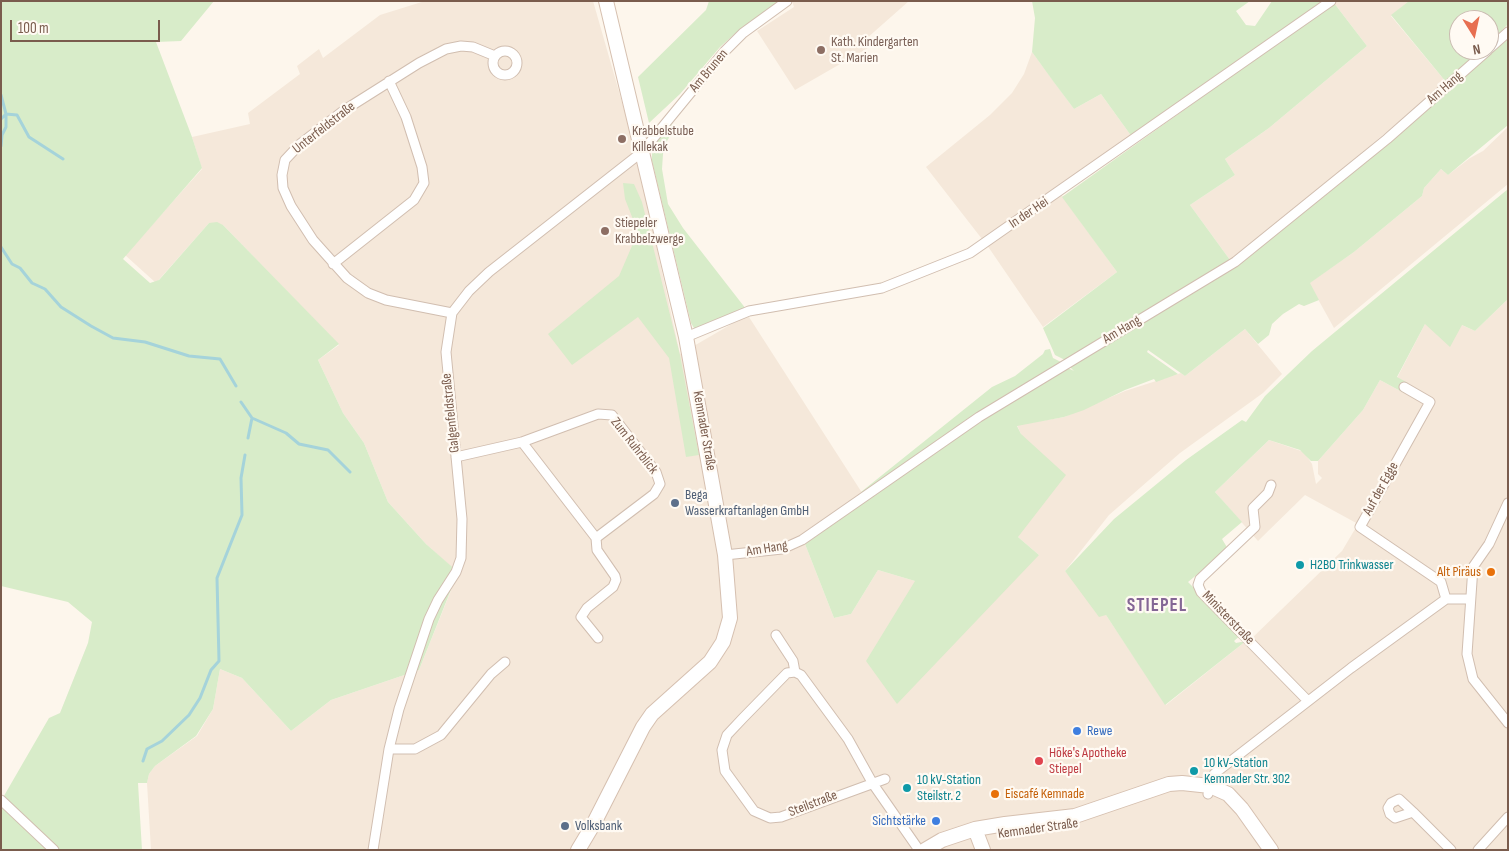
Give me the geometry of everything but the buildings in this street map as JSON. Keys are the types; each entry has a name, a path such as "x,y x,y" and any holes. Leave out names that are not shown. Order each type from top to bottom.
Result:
{"main road":[{"name":"Kemnader Straße","path":"578,850 593,825 623,764 652,714 704,669 720,648 730,618 725,555 686,337 606,1"},
{"name":"Kemnader Straße","path":"937,850 979,839 1005,824 1096,815 1169,784 1196,783 1232,798 1271,850"},
{"name":"Kemnader Straße","path":"587,850 593,825"},
{"name":"Kemnader Straße","path":"925,850 942,840 979,839"}],"street":[{"name":"Am Brunen","path":"642,152 724,52 743,33 787,1"},
{"name":"In der Hei","path":"686,337 749,311 882,288 970,253 1138,138 1332,1"},
{"name":"Unterfeldstraße","path":"452,313 399,304 368,293 347,278 333,264 291,206 283,188 285,160 291,152 344,111 390,81 446,49 461,46 473,47 495,56"},
{"name":"Am Hang","path":"725,555 782,549 802,540 979,417 1235,262 1387,139 1478,60"},
{"path":"333,264 414,200 424,183 422,167 398,95 390,81"},
{"name":"Galgenfeldstraße","path":"373,850 388,749 424,632 438,600 456,572 460,558 462,519 446,352 452,313 469,291 489,272 642,152"},
{"name":"Auf der Egge","path":"1404,387 1430,402 1360,527 1441,582 1446,599"},
{"name":"Zum Ruhrblick","path":"456,457 522,442 606,414 612,415 656,472 660,484 654,494 596,538"},
{"path":"522,442 596,538 597,550 614,572 616,580 613,588 587,608 581,616 598,638"},
{"name":"Ministerstraße","path":"1271,485 1268,493 1253,508 1255,527 1200,579 1198,585 1201,592 1308,701"},
{"path":"1508,503 1489,544 1473,568 1467,654 1470,671 1480,690 1508,723"},
{"path":"1209,790 1214,774 1308,701 1446,599 1470,599"},
{"path":"776,635 793,662 795,672 801,675 848,739 873,784 919,850"},
{"path":"388,749 415,749 441,735 492,674 505,662"},
{"name":"Steilstraße","path":"795,672 788,673 727,735 722,750 722,760 725,771 742,797 754,811 770,818 781,817 860,786 873,784 885,779"},
{"path":"1,800 54,850"},
{"path":"1413,812 1451,850"},
{"path":"1478,850 1508,817"}],"shaded area":[{"path":"425,1 593,1 634,144 680,354 742,318 749,317 866,499 805,544 834,618 851,614 878,570 915,581 1039,555 1018,537 1021,434 1017,425 1064,417 1125,391 1181,373 1185,376 1245,329 1282,374 1263,393 1180,453 1109,515 1065,571 1106,615 1166,705 1251,639 1342,551 1358,524 1305,495 1258,541 1215,492 1269,440 1304,452 1312,464 1316,484 1322,478 1318,474 1318,461 1363,410 1380,380 1404,393 1397,378 1425,324 1462,325 1475,331 1508,299 1508,850 151,850 147,783 149,774 155,766 197,736 213,709 220,669 242,678 291,731 331,700 419,670 458,573 426,544 388,502 364,443 343,413 318,360 339,345 223,225 209,223 156,283 125,255 202,169 192,137 250,124 248,113 300,74 297,66 319,49 323,58 380,15"},
{"path":"792,1 909,1 866,39 868,48 795,90 757,31 794,7"},
{"path":"1336,1 1409,1 1391,16 1446,82 1235,259 1230,260 1190,205 1235,175 1225,159 1269,128 1367,46 1334,3"},
{"path":"1032,52 1074,109 1101,94 1132,137 1058,190 1117,272 1043,327 989,248 926,167 990,115 1012,93 1024,74"},
{"path":"1508,127 1508,184 1334,328 1309,283 1354,252 1422,196 1424,188 1441,169 1448,175 1470,158 1483,151"}],"green space":[{"path":"1,1 214,1 181,41 156,42 202,168 123,259 150,283 159,280 209,223 217,222 223,225 339,344 318,360 343,413 364,443 388,502 426,544 458,572 419,670 331,700 291,731 242,678 220,669 213,709 196,736 155,766 149,774 147,783 138,783 142,850 1,850 1,801 49,718 60,713 88,643 92,622 68,602 1,586"},
{"path":"709,1 780,1 740,29 720,47 680,94 649,123 638,77 706,10"},
{"path":"1032,1 1250,1 1236,11 1246,25 1255,26 1272,1 1327,1 1132,137 1101,94 1074,109 1053,81 1032,52 1035,18"},
{"path":"1409,1 1508,1 1508,24 1499,33 1499,10 1449,10 1449,60 1471,60 1446,82 1391,15"},
{"path":"1334,3 1367,46 1269,128 1225,159 1235,175 1190,205 1230,260 1065,360 1055,355 1043,328 1117,272 1062,197"},
{"path":"1508,38 1508,125 1448,175 1441,169 1424,188 1422,196 1354,252 1310,283 1319,300 1304,306 1299,304 1283,314 1272,324 1269,335 1258,344 1245,329 1185,376 1148,350 1147,352 1178,374 1156,382 1154,379 1064,417 1017,426 1021,434 1066,475 1018,537 1039,555 897,704 866,661 915,581 878,570 851,614 834,618 805,544 952,438 1066,367 1074,371 1068,365 1240,263 1343,181 1483,60 1499,60 1499,46"},
{"path":"671,123 676,126 667,141 663,154 662,169 668,204 683,228 746,309 699,329 694,328 691,323 652,161 652,148"},
{"path":"623,183 634,184 642,202 680,355 699,455 686,457 669,358 638,317 572,365 548,334 619,276 638,232 625,199"},
{"path":"1508,189 1508,299 1475,331 1462,325 1450,347 1425,324 1397,377 1408,383 1404,393 1380,380 1363,410 1318,461 1311,461 1300,450 1269,440 1215,492 1242,522 1222,539 1228,549 1188,582 1241,635 1234,641 1236,643 1246,641 1165,705 1106,615 1099,617 1065,571 1114,519 1186,460 1242,420 1246,422 1265,396 1312,351"},
{"path":"1050,349 1053,358 1061,362 976,414 863,495 861,492 992,387 1015,376 1043,354 1045,350"}],"waterway":[{"path":"1,95 6,114 1,119"},
{"path":"1,146 2,135 6,127 6,114 17,115 29,137 63,159"},
{"path":"1,247 12,264 20,268 32,283 45,289 61,307 91,326 113,338 145,342 189,356 220,359 236,386"},
{"path":"241,402 252,418"},
{"path":"252,418 286,433 299,444 328,450 350,472"},
{"path":"248,438 252,418"},
{"path":"143,761 147,749 162,741 189,715 200,698 211,670 219,661 217,578 242,515 241,478 245,455"}],"place":[{"name":"Kath. Kindergarten St. Marien","path":"821,50"},
{"name":"Krabbelstube Killekak","path":"622,139"},
{"name":"Stiepeler Krabbelzwerge","path":"605,231"},
{"name":"Bega Wasserkraftanlagen GmbH","path":"675,503"},
{"name":"H2BO Trinkwasser","path":"1300,565"},
{"name":"Alt Piräus","path":"1491,572"},
{"name":"Rewe","path":"1077,731"},
{"name":"Höke's Apotheke Stiepel","path":"1039,761"},
{"name":"10 kV-Station Kemnader Str. 302","path":"1194,771"},
{"name":"10 kV-Station Steilstr. 2","path":"907,788"},
{"name":"Eiscafé Kemnade","path":"995,794"},
{"name":"Sichtstärke","path":"936,821"},
{"name":"Volksbank","path":"565,826"}],"district":[{"name":"STIEPEL","path":"1157,606"}]}
